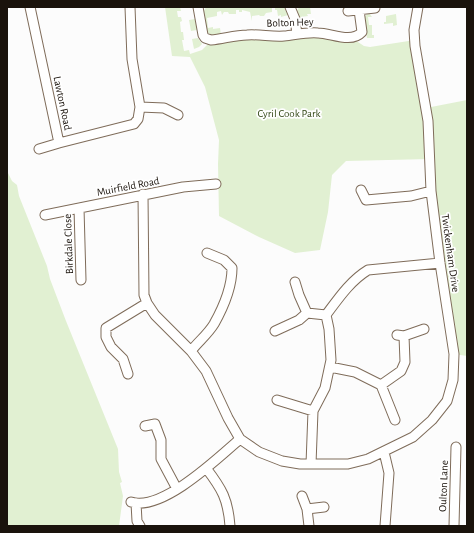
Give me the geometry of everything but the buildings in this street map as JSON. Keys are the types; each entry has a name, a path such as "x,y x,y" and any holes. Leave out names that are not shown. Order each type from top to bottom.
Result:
{"street":[{"name":"Lawton Road","path":"30,7 59,143 134,124 138,119 140,107"},
{"path":"130,7 132,59 140,107 164,108 178,116"},
{"name":"Bolton Hey","path":"198,7 202,32 207,39 218,39 249,34 283,36 318,33 341,37 359,35 362,32 359,10"},
{"path":"290,7 295,22 296,34"},
{"name":"Twickenham Drive","path":"143,194 144,295 147,303 155,315 191,350 206,371 228,418 240,439 259,452 282,461 311,464 348,464 368,459 414,438 432,420 446,401 453,380 454,354 431,191 428,121 415,46 414,30 418,7"},
{"path":"348,11 375,8"},
{"path":"39,149 59,143"},
{"name":"Muirfield Road","path":"45,215 143,194 183,187 216,184"},
{"path":"361,190 366,200 411,196 431,191"},
{"name":"Birkdale Close","path":"79,208 81,280"},
{"path":"191,350 213,326 225,301 232,278 232,268 224,260 207,253"},
{"path":"311,464 313,411 325,388 331,360 329,329 326,315 338,298 352,283 368,270 440,263"},
{"path":"295,282 307,313"},
{"path":"128,374 123,359 111,346 106,337 106,328 147,303"},
{"path":"275,331 299,320 307,313 326,315"},
{"path":"380,385 401,371 405,362 401,335 424,329"},
{"path":"330,367 355,372 380,385 395,420"},
{"path":"278,400 313,411"},
{"path":"158,415 155,424 161,440 161,459 177,490"},
{"path":"145,426 155,424"},
{"path":"140,526 137,521 134,503 162,498 177,490 240,439"},
{"name":"Oulton Lane","path":"454,526 456,447"},
{"path":"384,452 389,473 384,526"},
{"path":"206,468 220,485 227,504 230,526"},
{"path":"302,496 307,508 309,526"},
{"path":"307,508 324,507"}],"green space":[{"name":"Cyril Cook Park","path":"165,7 180,7 181,11 177,11 178,17 181,17 182,21 180,22 181,32 183,32 184,40 182,40 184,51 189,50 190,54 202,50 208,44 246,39 314,35 355,40 364,46 370,47 415,40 426,108 467,100 467,356 454,354 430,159 346,161 332,175 328,212 320,250 295,253 259,237 219,216 219,140 205,87 190,57 172,56"},
{"path":"206,7 272,7 272,12 266,13 264,16 252,16 252,21 250,12 242,10 242,12 239,12 239,10 236,10 236,14 224,12 222,15 221,11 217,12 217,16 207,18 208,28 220,28 221,35 211,35 206,31 204,11"},
{"path":"275,7 284,7 288,15 281,17 281,15 278,16"},
{"path":"299,7 310,7 311,14 301,17 302,20 300,20 297,11"},
{"path":"369,13 372,17 368,17 369,25 372,25 372,35 374,35 374,38 367,38 364,20 365,16"},
{"path":"396,14 397,25 393,26 393,23 384,24 384,22 386,22 386,16"},
{"path":"195,19 197,30 191,31 189,20"},
{"path":"198,38 202,44 194,49 192,39"},
{"path":"7,171 12,181 17,185 19,196 47,266 50,279 66,321 118,449 119,472 122,482 120,483 123,496 119,526 7,526"}]}
